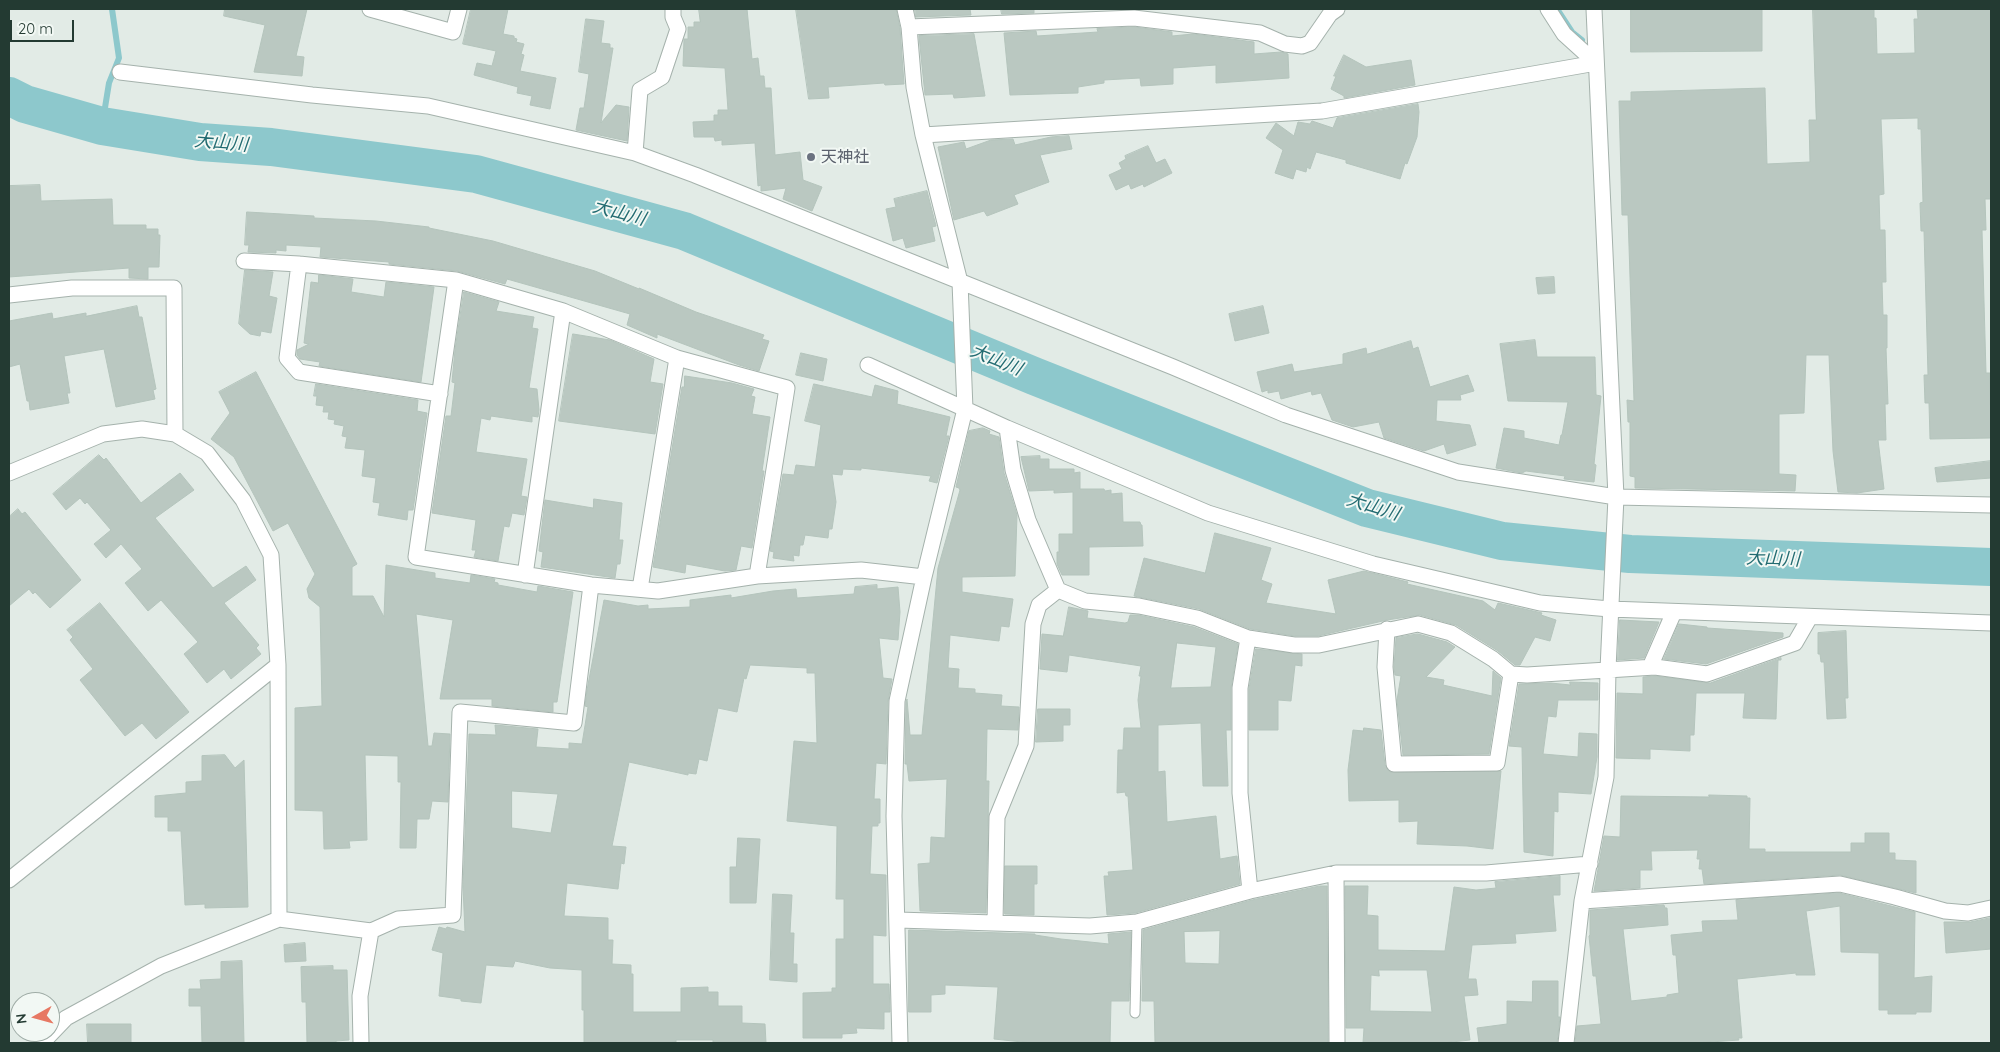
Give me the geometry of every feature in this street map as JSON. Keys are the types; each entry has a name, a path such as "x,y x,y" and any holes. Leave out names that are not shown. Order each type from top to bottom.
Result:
{"street":[{"path":"370,9 453,32 459,9"},
{"path":"635,153 640,90 662,77 678,29 672,18 673,9"},
{"path":"900,1043 894,816 897,701 924,577 965,408 960,282 923,134 914,87 909,28 905,9"},
{"path":"909,28 1133,13 1260,33 1285,44 1302,46 1310,42 1330,14 1337,9"},
{"path":"1548,9 1564,34 1596,63"},
{"path":"1566,1043 1582,902 1606,777 1610,604 1616,515 1594,9"},
{"path":"923,134 1322,111 1596,63"},
{"path":"120,72 312,95 428,106 635,153 695,175 1173,367 1286,416 1458,472 1616,496 1991,505"},
{"path":"244,261 299,264 456,280 563,312 677,358 786,388 758,576"},
{"path":"299,264 287,358 299,372 440,394"},
{"path":"456,280 416,557 525,575 658,591 758,576 861,570 924,577"},
{"path":"9,295 72,288 174,288 175,434"},
{"path":"525,575 563,312"},
{"path":"640,589 677,358"},
{"path":"868,365 1007,428 1208,513 1373,564 1540,603 1610,604 1674,612 1991,623"},
{"path":"1007,428 1013,470 1028,520 1058,590 1085,601 1139,606 1197,618 1248,638 1294,645 1319,645 1418,624 1451,633 1494,660 1511,674 1527,675 1650,667 1707,674 1794,643 1810,616"},
{"path":"9,474 103,434 142,429 175,434 208,453 243,500 271,555 278,665 279,919"},
{"path":"42,1043 66,1018 161,966 279,919 371,931 398,918 453,915 460,712 574,723 591,584"},
{"path":"995,922 998,817 1026,746 1033,624 1039,605 1058,590"},
{"path":"1650,667 1674,612"},
{"path":"1387,630 1385,667 1394,764 1497,763 1511,674"},
{"path":"1248,638 1240,688 1240,793 1250,891"},
{"path":"9,880 278,665"},
{"path":"898,920 1090,926 1137,922 1250,891 1336,873 1486,873 1590,864"},
{"path":"1336,873 1337,1043"},
{"path":"1582,902 1840,884 1945,911 1968,913 1991,908"},
{"path":"361,1043 360,996 371,931"}],"lane":[{"path":"1136,1013 1137,922"}],"building":[{"path":"225,9 307,9 296,56 304,57 302,76 254,72 265,25 224,16"},
{"path":"471,9 508,9 503,34 514,36 517,39 516,42 524,44 521,54 524,55 520,71 556,78 550,109 530,105 532,96 517,93 518,87 474,75 477,63 492,66 496,51 463,44"},
{"path":"699,9 747,9 752,59 758,58 760,76 764,76 765,88 771,88 775,155 800,152 803,180 822,187 812,211 783,199 786,188 761,191 761,185 758,186 755,143 722,145 722,140 715,141 714,137 694,137 693,122 714,121 714,115 718,115 718,110 728,110 725,68 683,66 684,39 688,39 688,27 694,27 694,22 700,22"},
{"path":"796,9 896,9 900,28 904,84 885,85 884,83 828,87 829,98 809,99"},
{"path":"915,9 970,9 971,15 916,17"},
{"path":"1001,9 1034,9 1034,13 1002,14"},
{"path":"1631,9 1762,9 1762,51 1631,52"},
{"path":"1813,9 1874,9 1877,54 1915,53 1914,19 1918,19 1917,9 1991,9 1991,199 1985,199 1986,230 1982,230 1986,373 1990,373 1991,438 1930,439 1929,403 1925,403 1924,375 1928,375 1924,231 1921,231 1920,203 1923,202 1921,129 1918,129 1918,118 1881,119 1884,194 1879,195 1880,230 1885,230 1886,282 1882,282 1883,315 1887,315 1888,404 1885,404 1886,440 1878,440 1884,489 1857,493 1838,492 1833,451 1829,355 1806,355 1804,413 1779,414 1779,474 1796,475 1795,491 1635,488 1635,477 1630,476 1630,422 1628,422 1627,400 1634,401 1628,215 1622,215 1619,101 1631,101 1631,92 1765,88 1767,164 1810,162 1809,120 1816,120"},
{"path":"586,19 604,21 601,43 610,44 610,48 613,48 601,123 616,105 629,107 627,141 576,130 580,108 584,108 589,74 579,72"},
{"path":"1134,27 1172,32 1172,36 1193,34 1254,42 1254,54 1281,52 1288,54 1289,78 1216,83 1216,65 1173,68 1173,84 1141,86 1140,78 1104,80 1104,83 1078,87 1078,93 1010,95 1004,33 1036,31 1037,36 1098,32 1097,29"},
{"path":"974,34 985,96 954,98 953,94 925,95 919,36"},
{"path":"1344,55 1366,67 1411,60 1415,85 1344,98 1344,96 1331,89 1336,76 1334,76"},
{"path":"1418,104 1417,137 1400,179 1346,163 1346,160 1316,152 1310,169 1307,167 1306,172 1296,169 1293,179 1275,173 1283,150 1266,138 1276,123 1294,136 1298,122 1310,124 1312,121 1333,128 1337,118"},
{"path":"1069,136 1072,149 1040,155 1049,182 1014,195 1018,204 987,216 984,211 954,220 938,147 964,142 966,149 991,140 1013,139 1015,145 1051,137"},
{"path":"1148,146 1156,163 1165,159 1172,173 1144,187 1143,184 1131,189 1129,184 1116,190 1109,175 1122,169 1119,163 1126,159 1125,156"},
{"path":"40,185 41,201 112,199 113,225 146,225 146,229 158,229 158,235 160,235 159,267 148,267 148,279 129,278 129,268 9,277 9,186"},
{"path":"927,191 936,226 932,227 935,241 906,248 903,238 893,241 886,209 896,207 894,199"},
{"path":"247,212 376,221 429,227 493,241 595,271 696,312 764,335 762,339 769,341 759,371 657,334 657,338 627,325 630,314 507,279 505,284 457,271 389,264 389,262 320,257 321,247 286,245 286,251 276,250 276,253 248,252 249,245 245,245"},
{"path":"245,270 273,272 269,296 277,298 271,333 261,331 260,336 250,334 239,324"},
{"path":"319,275 353,279 351,292 384,297 386,282 434,287 421,382 319,366 320,362 300,359 297,355 297,350 309,344 304,343 311,282 318,283"},
{"path":"1554,277 1555,293 1538,294 1536,278"},
{"path":"464,292 499,302 496,311 534,317 532,328 538,329 529,388 537,389 538,417 532,416 532,422 491,416 490,420 481,418 476,452 527,459 521,496 527,497 524,515 512,513 509,527 504,526 498,561 474,557 476,550 472,550 476,520 432,513 446,416 451,416 455,383 452,382 455,350"},
{"path":"137,306 139,317 142,317 156,389 153,390 155,399 116,407 104,349 64,356 70,393 67,393 69,403 30,410 20,364 9,367 9,321 52,313 53,319 86,313 86,316"},
{"path":"1263,306 1269,333 1235,341 1229,314"},
{"path":"573,334 610,340 654,359 650,382 663,384 655,434 559,421"},
{"path":"1535,340 1537,357 1595,357 1596,395 1601,396 1594,482 1564,479 1565,476 1526,471 1522,473 1496,468 1504,428 1524,431 1524,438 1559,445 1568,402 1508,401 1500,344"},
{"path":"1411,341 1413,349 1418,347 1430,387 1468,375 1474,391 1460,395 1461,400 1437,400 1436,421 1470,425 1476,445 1447,454 1444,444 1424,451 1384,438 1379,422 1353,427 1332,420 1321,393 1312,395 1311,391 1281,399 1279,391 1268,393 1268,390 1262,392 1257,372 1292,364 1294,372 1343,364 1343,354 1366,348 1367,354"},
{"path":"801,353 827,359 823,381 796,375"},
{"path":"256,372 357,564 352,567 352,596 373,596 384,617 386,565 435,573 435,578 470,583 471,575 495,579 494,582 498,583 498,585 537,592 538,586 573,592 557,702 553,702 553,712 492,706 492,699 440,699 453,620 416,614 428,746 432,746 434,733 450,734 448,802 432,801 429,819 417,819 416,848 400,848 401,782 398,782 398,756 365,755 367,840 349,841 350,848 324,849 323,811 295,810 295,708 322,706 320,607 309,598 307,589 315,574 288,523 273,531 234,457 211,439 230,413 219,392"},
{"path":"685,376 732,383 754,389 751,396 755,397 752,414 770,417 752,548 741,546 736,570 725,571 686,564 685,573 653,567"},
{"path":"316,384 418,400 417,411 427,413 413,510 408,510 407,520 378,515 380,503 373,502 376,478 362,476 365,450 345,448 347,437 342,436 344,426 334,424 335,420 328,419 329,412 323,412 324,406 316,405 317,396 314,396"},
{"path":"814,384 872,397 875,385 898,391 897,404 950,417 946,436 949,436 937,483 929,481 931,476 861,468 861,470 843,469 842,475 832,474 836,502 832,529 829,529 828,538 805,535 803,545 800,545 799,556 793,555 794,561 773,558 774,552 770,551 783,474 794,475 796,465 815,467 821,425 805,421"},
{"path":"983,428 990,431 989,434 999,437 1004,473 1017,515 1015,576 962,577 962,592 1013,599 1009,627 1001,626 999,641 950,635 948,668 959,669 958,688 975,689 975,693 1002,695 1001,706 1019,707 1018,730 987,729 986,781 989,781 986,913 920,911 918,864 930,863 931,837 945,838 947,779 909,781 907,764 905,764 906,702 907,699 910,735 922,735 938,568 960,490 956,487 969,431"},
{"path":"99,455 104,460 106,458 141,503 180,473 194,490 155,518 213,588 246,566 256,580 224,603 259,645 256,648 261,654 231,679 224,669 207,683 184,654 198,642 161,600 148,611 125,583 142,569 121,544 106,558 94,544 111,530 87,502 85,504 80,498 66,510 53,494"},
{"path":"1040,456 1040,459 1049,459 1049,469 1074,469 1074,473 1080,472 1080,489 1104,489 1105,491 1111,490 1111,494 1122,493 1123,522 1140,522 1142,525 1143,546 1089,547 1089,575 1062,575 1057,564 1059,534 1073,534 1073,492 1054,493 1054,490 1029,491 1021,457"},
{"path":"1991,461 1991,478 1937,482 1935,468"},
{"path":"594,499 622,503 619,540 623,540 620,564 617,564 615,578 541,567 543,552 539,551 545,500 593,508"},
{"path":"18,509 22,514 25,512 81,580 50,608 35,592 33,594 29,589 9,606 9,517"},
{"path":"1215,533 1271,548 1261,580 1272,584 1266,603 1336,614 1328,580 1364,571 1408,582 1407,584 1483,601 1495,610 1498,603 1542,613 1541,615 1556,620 1550,641 1535,637 1520,665 1515,665 1498,651 1456,625 1420,615 1387,620 1318,636 1295,636 1250,629 1199,609 1134,596 1144,558 1205,573"},
{"path":"877,585 877,589 898,587 900,612 898,640 879,638 883,678 892,679 888,701 886,764 876,763 874,799 880,799 880,823 878,823 878,826 872,826 870,874 886,875 886,936 873,935 873,984 889,984 890,1012 884,1012 884,1029 856,1028 857,1033 842,1034 842,1038 803,1038 803,993 832,992 832,988 836,988 836,939 844,939 844,899 836,899 837,826 787,821 794,741 817,743 815,673 807,673 807,668 750,665 746,679 744,678 737,712 718,708 707,761 699,759 696,774 688,773 688,775 629,762 612,846 626,847 624,864 621,863 618,889 567,883 564,916 608,918 608,940 613,940 612,964 631,965 631,974 633,974 633,1012 681,1012 681,988 708,987 708,992 718,992 718,1006 742,1006 742,1023 765,1024 766,1043 713,1043 713,1040 676,1040 676,1042 668,1043 584,1043 582,970 550,968 515,961 513,967 486,965 481,1003 439,996 443,953 432,950 439,927 446,929 447,927 465,932 463,887 469,734 496,735 495,725 538,729 536,747 569,749 569,743 582,744 588,707 585,706 587,690 604,600 638,606 648,605 648,609 690,607 690,600 731,595 731,598 796,589 797,598 854,594 855,587","holes":["512,791 558,794 551,833 512,828"]},
{"path":"100,603 189,712 156,739 142,723 125,736 80,680 93,669 70,640 73,637 67,630"},
{"path":"1069,607 1088,611 1087,618 1125,623 1128,622 1130,615 1138,615 1194,627 1238,644 1231,688 1231,730 1226,730 1228,786 1203,786 1201,723 1158,725 1158,772 1165,771 1167,822 1216,816 1220,859 1237,856 1240,884 1135,913 1107,915 1104,876 1109,876 1108,872 1133,870 1128,796 1126,796 1125,792 1117,793 1118,750 1123,750 1124,728 1141,728 1138,700 1141,666 1069,655 1067,672 1040,669 1042,634 1063,636","holes":["1177,643 1216,647 1211,687 1171,688"]},
{"path":"1620,620 1659,622 1644,658 1618,660"},
{"path":"1679,624 1707,628 1783,633 1783,637 1706,664 1664,659"},
{"path":"1846,631 1848,698 1845,698 1846,718 1827,719 1824,662 1821,662 1820,654 1818,654 1818,633"},
{"path":"1418,634 1447,642 1455,647 1426,677 1444,680 1443,685 1492,696 1493,671 1501,678 1489,754 1403,755 1397,700 1401,676 1395,675 1394,667 1396,638"},
{"path":"1256,649 1302,654 1302,666 1295,665 1291,701 1278,700 1278,730 1249,730 1249,689"},
{"path":"1781,658 1781,660 1778,660 1776,719 1743,718 1745,693 1696,693 1694,735 1690,735 1690,751 1650,749 1650,759 1616,758 1617,693 1643,694 1643,677 1655,676 1710,683"},
{"path":"1570,682 1598,683 1598,700 1558,700 1556,717 1548,716 1543,754 1578,757 1579,733 1597,734 1597,757 1591,794 1558,792 1558,812 1554,811 1553,856 1524,852 1522,747 1509,746 1519,684 1551,683 1570,685"},
{"path":"1038,709 1070,709 1070,725 1063,725 1063,741 1036,742"},
{"path":"1364,728 1381,730 1385,765 1390,772 1501,771 1493,849 1417,844 1418,821 1399,822 1399,800 1349,801 1348,770 1353,730 1363,731"},
{"path":"225,755 235,768 244,760 248,907 205,908 205,904 185,905 181,831 168,831 168,817 155,817 155,796 186,793 186,782 202,781 202,756"},
{"path":"1709,795 1747,796 1747,798 1750,798 1749,849 1765,849 1765,852 1851,852 1851,843 1865,843 1865,833 1889,833 1889,853 1895,853 1895,860 1916,861 1916,893 1840,875 1704,884 1702,869 1699,869 1700,859 1697,859 1698,850 1651,851 1652,870 1640,870 1640,888 1594,891 1604,836 1620,837 1621,796 1709,797"},
{"path":"738,838 760,839 756,903 730,903 730,867 736,867"},
{"path":"1005,866 1037,866 1037,884 1034,884 1034,915 1005,914"},
{"path":"1560,876 1560,895 1553,895 1556,931 1515,934 1516,943 1472,945 1468,979 1476,979 1478,995 1464,996 1470,1040 1443,1043 1363,1043 1364,1028 1346,1028 1345,886 1368,886 1367,915 1378,916 1378,950 1445,951 1454,887 1476,890 1496,888 1495,882","holes":["1379,970 1427,970 1432,1012 1370,1011 1371,975 1379,976"]},
{"path":"1327,886 1328,1043 1155,1043 1154,1001 1142,1001 1143,930 1252,900","holes":["1220,931 1219,964 1185,963 1184,932"]},
{"path":"1839,893 1915,912 1914,978 1932,976 1931,1012 1888,1014 1888,1010 1879,1010 1879,953 1841,952 1840,906 1806,911 1815,975 1796,975 1796,973 1737,979 1742,1038 1738,1038 1739,1040 1696,1043 1575,1043 1577,1026 1601,1024 1596,976 1593,976 1589,936 1590,910 1664,905 1667,908 1668,925 1623,929 1631,1001 1667,997 1667,995 1679,993 1676,955 1673,955 1671,935 1703,932 1702,921 1738,920 1736,900"},
{"path":"773,894 792,895 790,933 794,933 793,964 797,964 797,982 770,980"},
{"path":"1991,918 1991,949 1946,953 1944,922 1970,922"},
{"path":"909,930 1035,934 1109,944 1108,934 1131,932 1129,1001 1111,1001 1110,1043 1032,1043 994,1039 998,987 945,985 945,994 931,995 931,1012 909,1012"},
{"path":"305,943 306,961 285,962 284,945"},
{"path":"242,961 244,1043 202,1043 201,1006 189,1006 189,989 201,989 200,980 221,979 221,962"},
{"path":"333,966 333,970 347,970 349,1040 336,1041 336,1043 307,1043 306,1002 302,1002 301,967"},
{"path":"1533,981 1558,981 1558,1017 1560,1017 1557,1043 1479,1043 1477,1028 1507,1024 1507,1001 1532,1002"},
{"path":"87,1024 131,1024 131,1043 88,1043"}],"waterway":[{"path":"102,126 109,83 119,58 112,9"},
{"path":"1557,9 1572,32 1582,40"},
{"name":"大山川","path":"9,96 25,104 102,126 200,142 271,147 476,174 684,231 1034,376 1367,508 1502,541 1630,554 1991,567"}],"place":[{"name":"天神社","path":"811,157"}]}
